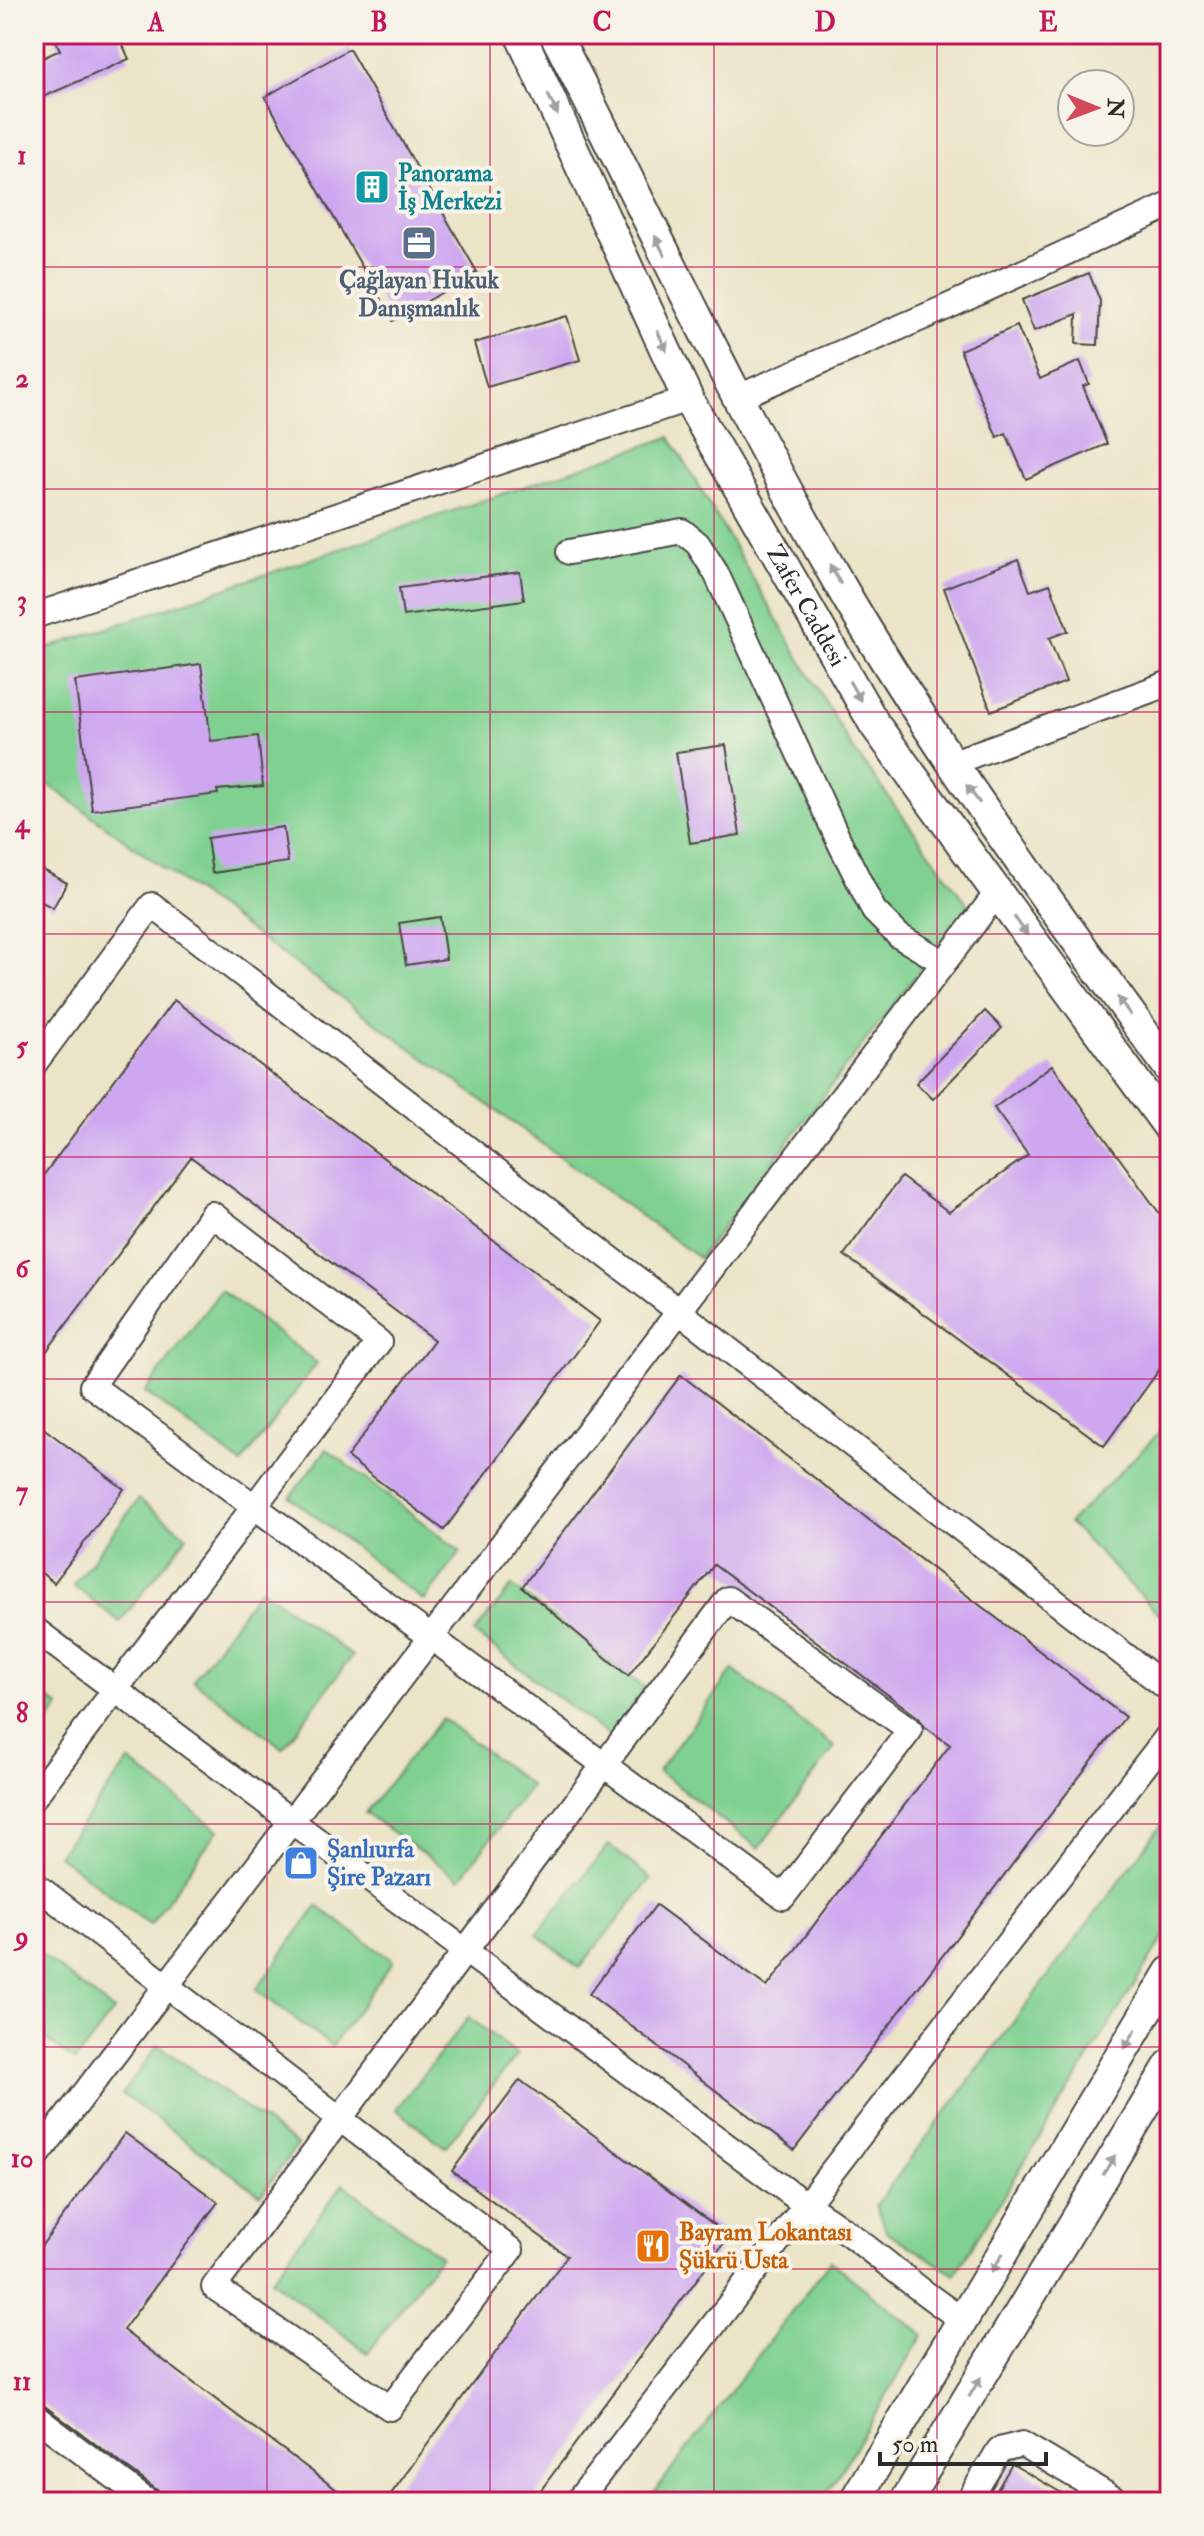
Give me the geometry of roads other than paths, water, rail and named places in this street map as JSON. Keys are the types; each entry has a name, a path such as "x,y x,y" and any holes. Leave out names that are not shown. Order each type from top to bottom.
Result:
{"main road":[{"name":"Zafer Caddesi","path":"520,34 688,399 875,725 1170,1129"},
{"name":"Zafer Caddesi","path":"555,34 736,398 851,605 951,763 1170,1069"},
{"path":"854,2502 1170,1972"},
{"path":"905,2502 1170,2065"}],"street":[{"path":"736,398 974,295 1170,205"},
{"path":"34,616 688,399"},
{"path":"569,552 682,531 698,544 716,573 832,827 874,911 899,936 943,962"},
{"path":"951,763 1170,683"},
{"path":"34,2160 997,893"},
{"path":"34,1064 152,905 1170,1690"},
{"path":"34,1797 254,1506 379,1342 212,1214 92,1386 254,1506 604,1765 783,1897 910,1730 728,1599 604,1765 465,1951 340,2119 214,2287 390,2408 511,2250 340,2119 166,1986 34,1884"},
{"path":"34,1629 806,2205 834,2221 927,2297 963,2320"},
{"path":"577,2502 1170,1733"},
{"path":"34,2416 148,2502"},
{"path":"968,2502 999,2450 1022,2444 1119,2502"}],"place":[{"name":"Panorama İş Merkezi","path":"372,187"},
{"name":"Çağlayan Hukuk Danışmanlık","path":"419,243"},
{"name":"Şanlıurfa Şire Pazarı","path":"301,1863"},
{"name":"Bayram Lokantası Şükrü Usta","path":"653,2246"}]}
